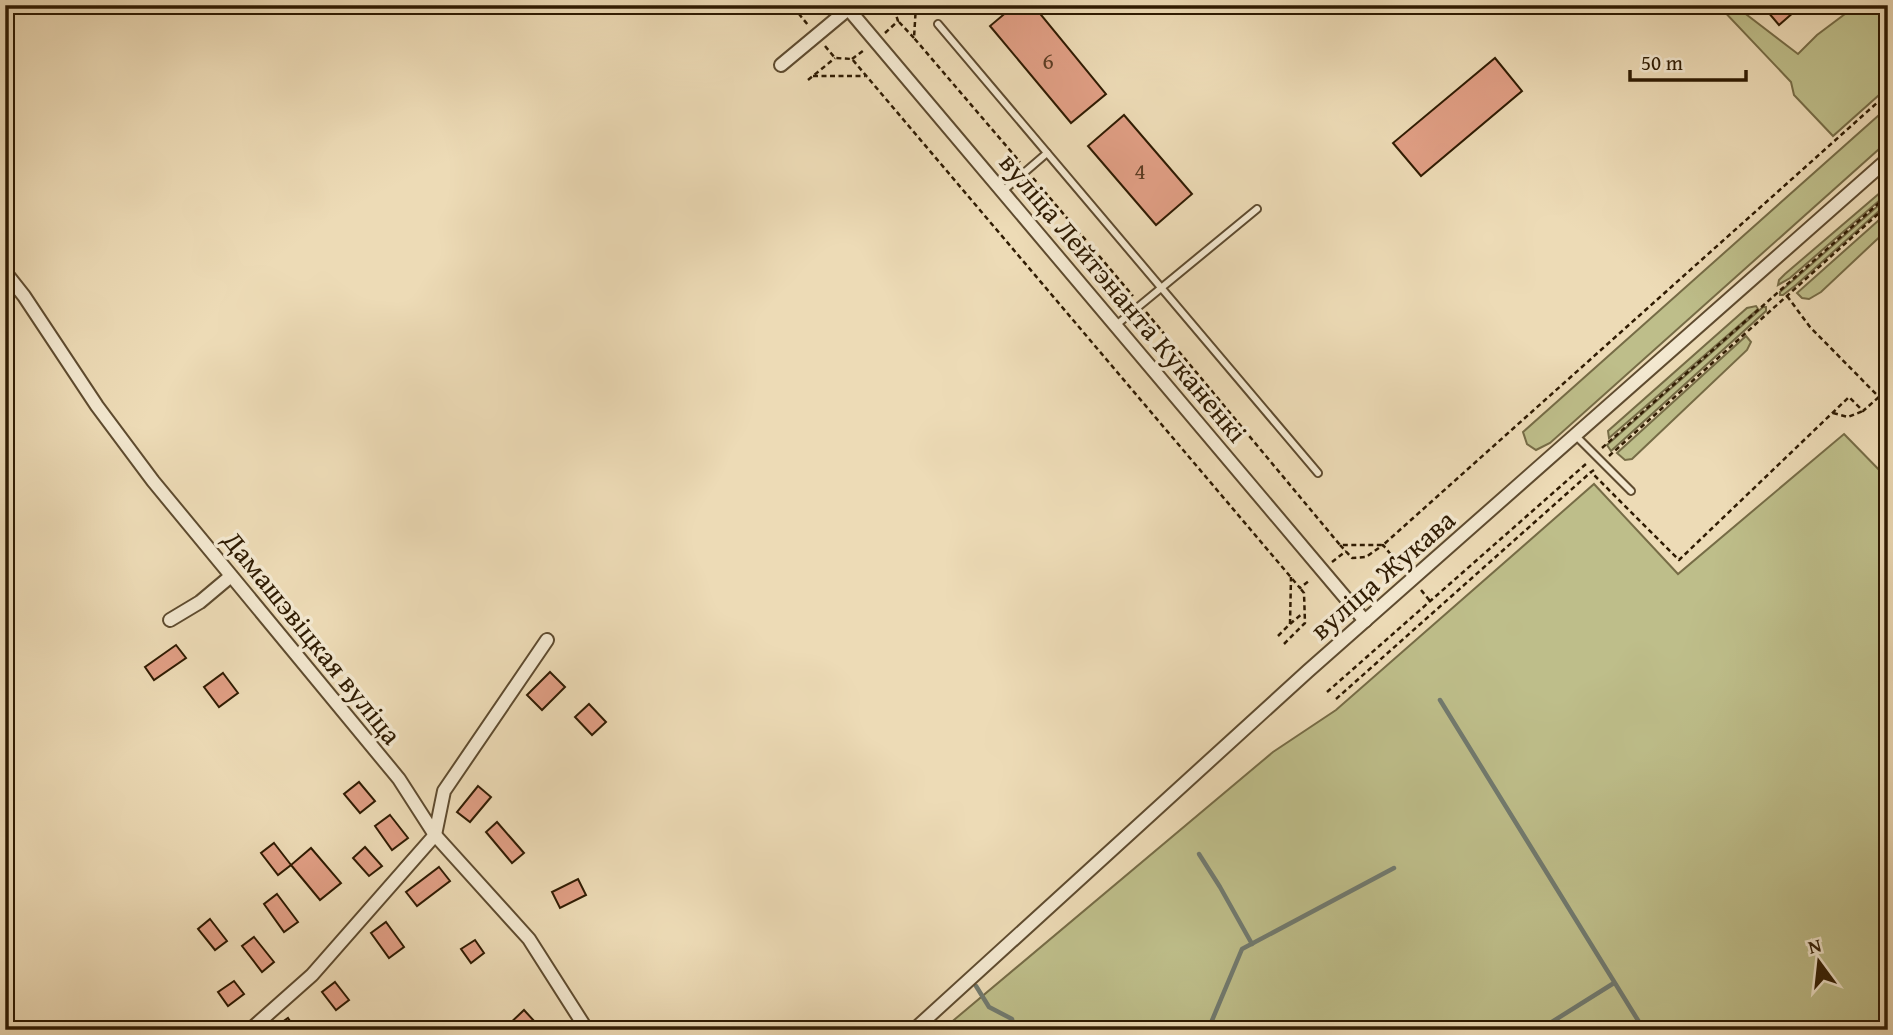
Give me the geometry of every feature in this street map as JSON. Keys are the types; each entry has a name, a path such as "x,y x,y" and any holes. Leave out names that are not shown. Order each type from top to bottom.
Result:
{"street":[{"path":"781,65 849,7"},
{"name":"вуліца Лейтэнанта Куканенкі","path":"849,7 1365,621"},
{"name":"вуліца Жукава","path":"914,1030 1365,621 1888,159"},
{"name":"Дамашэвіцкая вуліца","path":"5,271 129,449 399,779 435,835 529,939 587,1030"},
{"path":"170,620 200,602 231,576"},
{"path":"250,1030 312,975 435,835 444,791 547,640"}],"lane":[{"path":"938,24 1318,473"},
{"path":"1003,191 1047,153"},
{"path":"1115,326 1257,209"},
{"path":"1576,436 1632,491"}],"path":[{"path":"800,5 799,15 835,58"},
{"path":"914,38 916,5"},
{"path":"898,21 1141,305 1352,558 1366,557 1383,545 1888,93"},
{"path":"808,80 835,58 852,59 1291,577 1304,593 1306,623 1284,644"},
{"path":"813,76 867,76"},
{"path":"1327,692 1888,195"},
{"path":"1336,699 1888,205"},
{"path":"1787,296 1810,327 1879,397"},
{"path":"1832,412 1848,417 1863,411 1888,389"},
{"path":"1591,472 1679,560 1849,397 1863,411"},
{"path":"1340,545 1383,545"},
{"path":"1383,545 1430,601"},
{"path":"1300,588 1346,551"},
{"path":"1290,624 1291,577"},
{"path":"1278,636 1305,611"}],"green space":[{"path":"1718,5 1734,5 1798,54 1817,35 1857,5 1888,5 1888,87 1833,136 1794,95 1791,82"},
{"path":"1888,107 1888,141 1550,443 1536,450 1527,444 1523,432"},
{"path":"1888,186 1888,193 1790,278 1778,285 1785,274"},
{"path":"1888,197 1888,203 1796,285 1780,295 1780,292"},
{"path":"1888,212 1888,229 1821,292 1809,299 1802,298 1797,293"},
{"path":"1756,306 1758,309 1609,438 1608,431 1747,308"},
{"path":"1766,307 1766,311 1611,451 1607,445"},
{"path":"1746,336 1751,342 1747,350 1632,459 1625,460 1617,453"},
{"path":"1844,434 1888,479 1888,1030 942,1030 1273,752 1336,710 1594,484 1678,574"}],"building":[{"path":"1015,5 1033,5 1106,94 1071,123 990,26"},
{"path":"1762,5 1802,5 1779,25"},
{"path":"1495,58 1522,91 1421,176 1393,143"},
{"path":"1124,115 1192,194 1156,225 1088,146"},
{"path":"176,645 186,658 154,680 145,667"},
{"path":"550,672 565,687 542,710 527,695"},
{"path":"223,673 238,693 219,707 204,687"},
{"path":"589,704 606,722 592,735 575,717"},
{"path":"359,782 375,801 360,813 344,794"},
{"path":"478,786 491,797 470,822 457,812"},
{"path":"390,815 408,838 392,850 375,826"},
{"path":"497,822 524,853 512,863 486,832"},
{"path":"274,843 291,865 278,875 261,853"},
{"path":"365,847 382,866 369,876 353,858"},
{"path":"311,848 341,883 320,900 291,865"},
{"path":"439,867 450,881 417,906 406,892"},
{"path":"578,879 586,895 560,908 552,892"},
{"path":"277,894 298,922 284,932 264,904"},
{"path":"210,919 227,941 215,950 198,929"},
{"path":"386,922 404,947 389,958 371,933"},
{"path":"254,937 274,962 262,972 242,946"},
{"path":"475,940 484,953 471,963 461,949"},
{"path":"234,981 244,994 228,1006 218,992"},
{"path":"335,982 349,1000 336,1010 322,992"},
{"path":"524,1010 535,1022 526,1030 503,1030"},
{"path":"288,1018 296,1030 271,1030"}],"waterway":[{"path":"1440,700 1644,1030"},
{"path":"1199,854 1252,944"},
{"path":"1208,1030 1242,949 1394,868"},
{"path":"1539,1030 1614,983"},
{"path":"976,986 989,1007 1012,1019 1014,1030"}]}
